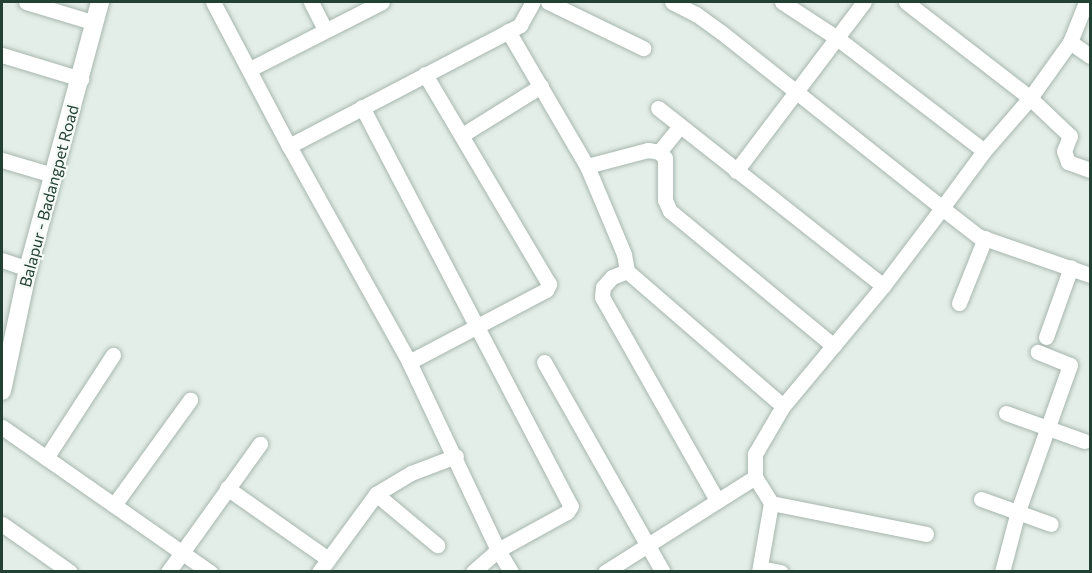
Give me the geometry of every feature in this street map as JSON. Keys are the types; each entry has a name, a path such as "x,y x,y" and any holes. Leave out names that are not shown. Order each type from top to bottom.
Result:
{"street":[{"path":"26,2 95,23"},
{"name":"Balapur - Badangpet Road","path":"2,391 28,269 100,2"},
{"path":"213,2 289,146 409,362 456,456 498,550 511,572"},
{"path":"311,2 325,30"},
{"path":"250,69 382,2"},
{"path":"289,146 520,25 533,2"},
{"path":"548,2 643,48"},
{"path":"672,2 696,14 978,236 1090,275"},
{"path":"782,2 837,38 984,151"},
{"path":"736,171 864,2"},
{"path":"906,2 1030,98 1070,136 1064,151 1068,162 1090,170"},
{"path":"781,572 760,570 771,503 755,477 755,454 783,406 884,285 984,151 1030,98 1070,42 1086,2"},
{"path":"508,31 587,166 624,254 627,271 783,406"},
{"path":"1070,42 1090,56"},
{"path":"2,54 81,79"},
{"path":"409,362 546,290 549,284 425,74"},
{"path":"462,135 541,86"},
{"path":"362,107 571,506 567,512 498,550 473,572"},
{"path":"658,108 884,285"},
{"path":"659,152 680,126"},
{"path":"587,166 648,150 659,152 665,158 665,200 670,211 834,346"},
{"path":"2,160 53,175"},
{"path":"959,303 985,238"},
{"path":"2,260 28,269"},
{"path":"1046,337 1071,267"},
{"path":"627,271 612,277 603,287 602,297 717,500"},
{"path":"1002,572 1018,511 1070,365 1037,352"},
{"path":"46,458 113,355"},
{"path":"544,362 649,543 663,572"},
{"path":"114,505 190,400"},
{"path":"1006,413 1084,441"},
{"path":"2,426 210,572"},
{"path":"168,572 260,444"},
{"path":"227,488 324,565 376,494 411,473 456,456"},
{"path":"605,572 755,477"},
{"path":"376,494 437,546"},
{"path":"981,499 1051,524"},
{"path":"771,503 926,534"},
{"path":"2,524 70,572"}]}
